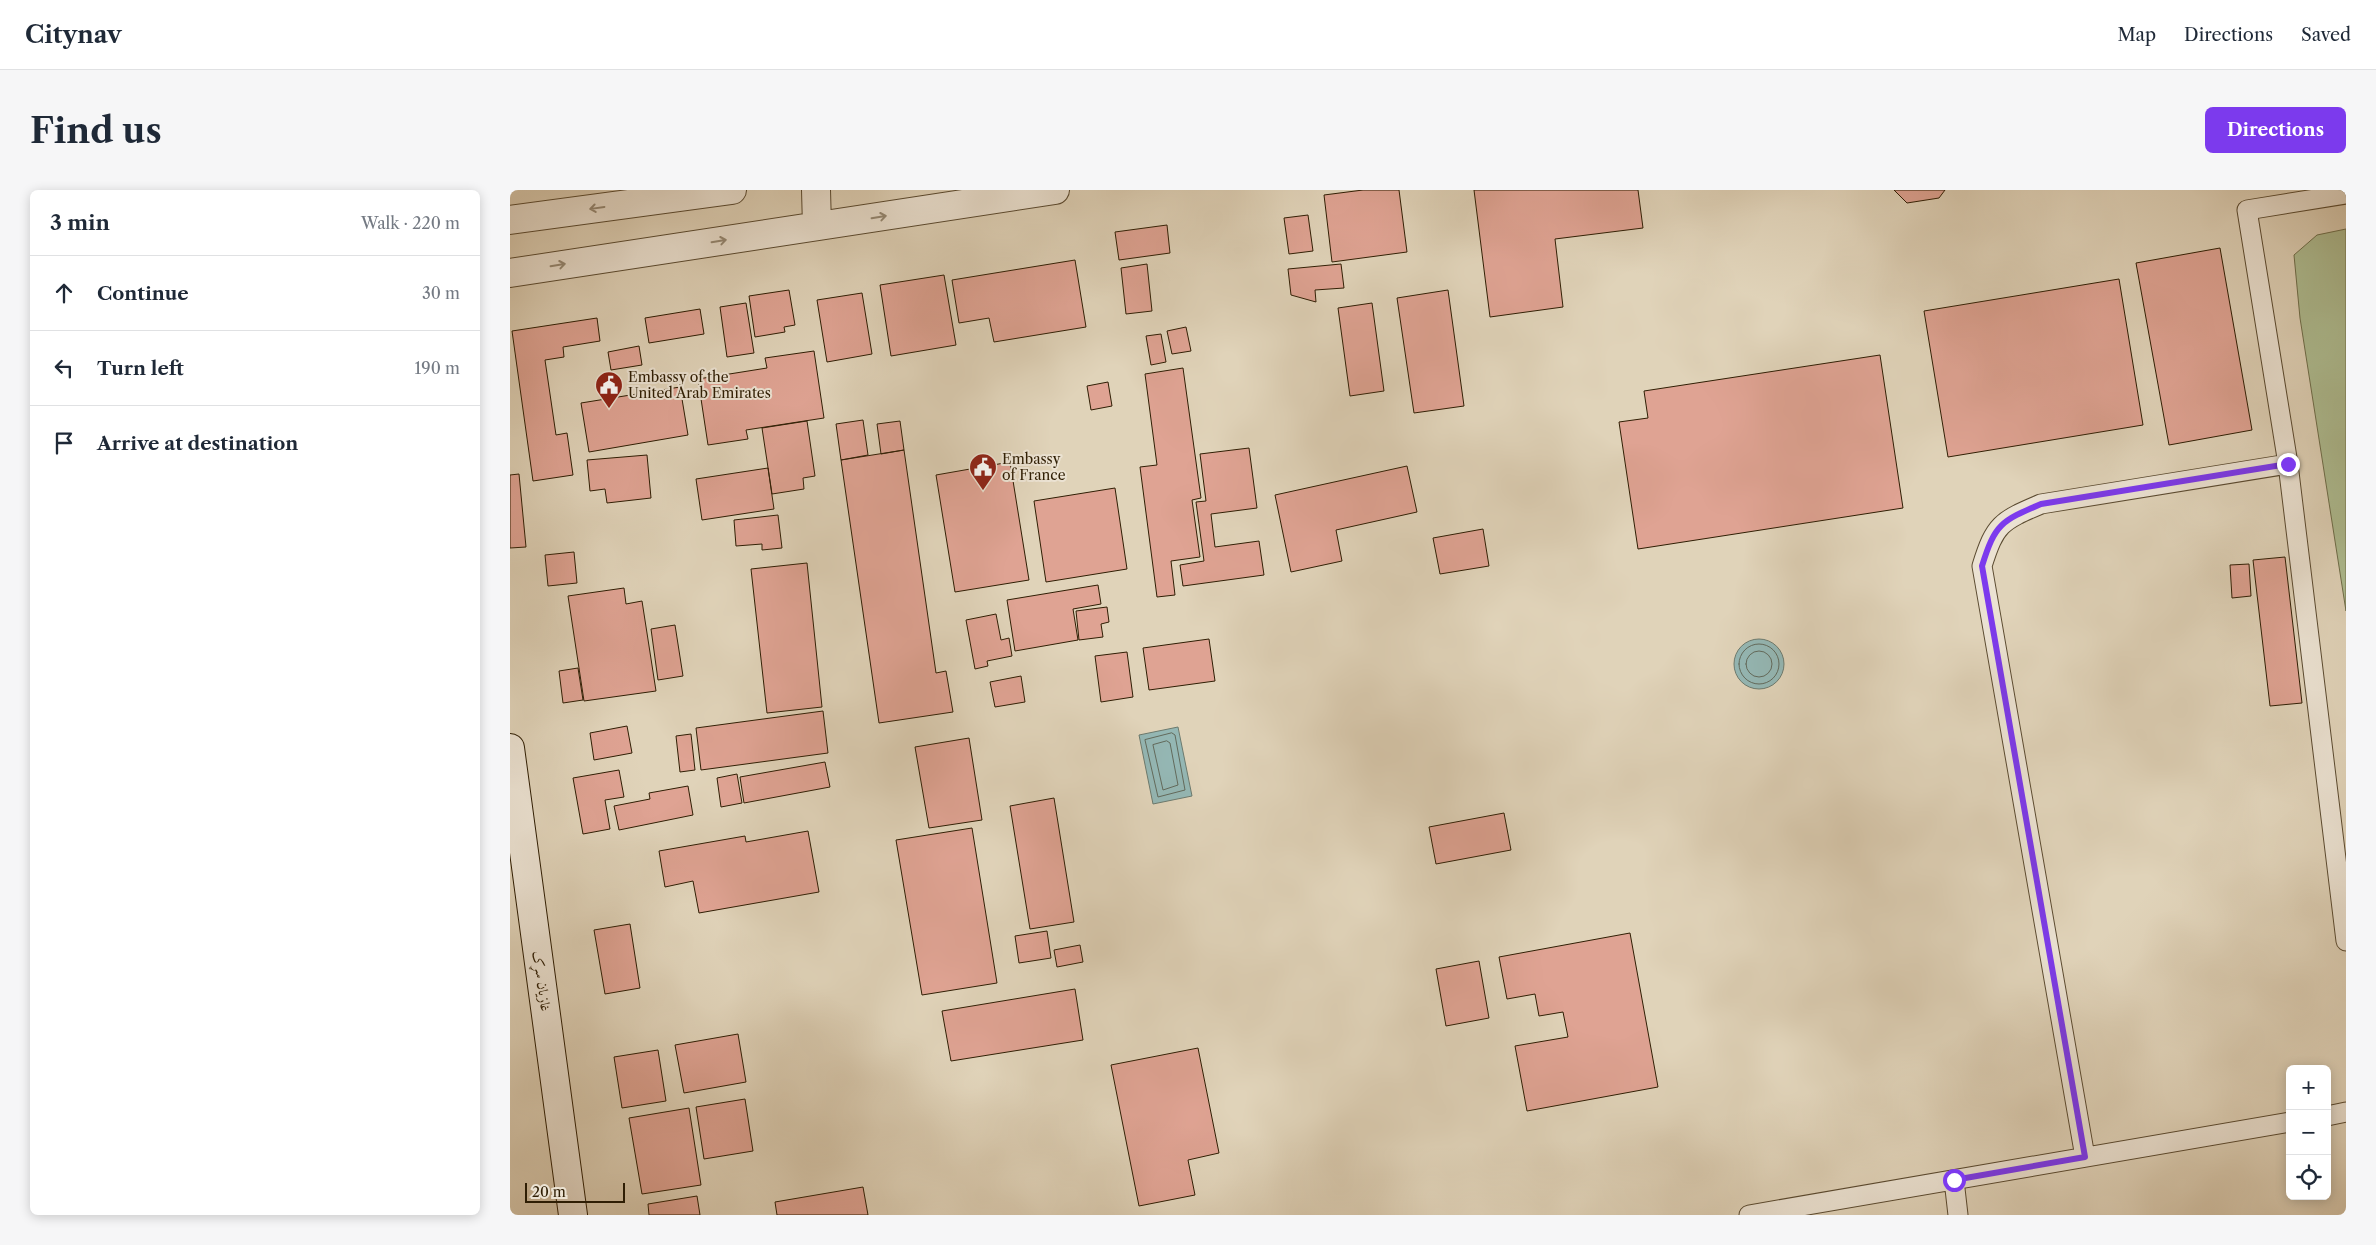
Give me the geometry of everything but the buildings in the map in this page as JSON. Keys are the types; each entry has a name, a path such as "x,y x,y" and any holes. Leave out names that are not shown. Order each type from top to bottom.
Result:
{"street":[{"path":"510,220 732,190"},
{"path":"816,190 818,226"},
{"path":"510,273 1056,190"},
{"name":"غازیان سړک","path":"510,748 573,1215"}],"lane":[{"path":"2346,194 2247,210 2288,464 2346,941"},
{"path":"2085,1157 1982,566 1990,538 2006,519 2041,504 2288,464"},
{"path":"2331,1115 2346,1112"},
{"path":"1750,1215 2286,1123"},
{"path":"1954,1180 1958,1215"}],"green space":[{"path":"2346,229 2346,611 2300,318 2294,255 2317,235"}],"water":[{"path":"1759,639 1773,643 1780,650 1784,664 1780,678 1773,685 1759,689 1745,685 1738,678 1734,664 1738,650 1745,643"},
{"path":"1178,727 1192,796 1153,804 1139,735"}],"place":[{"name":"Embassy of the United Arab Emirates","path":"609,409"},
{"name":"Embassy of France","path":"983,491"}],"route":[{"path":"1954,1180 2085,1157 1982,566 1990,538 2006,519 2041,504 2288,464"}]}
